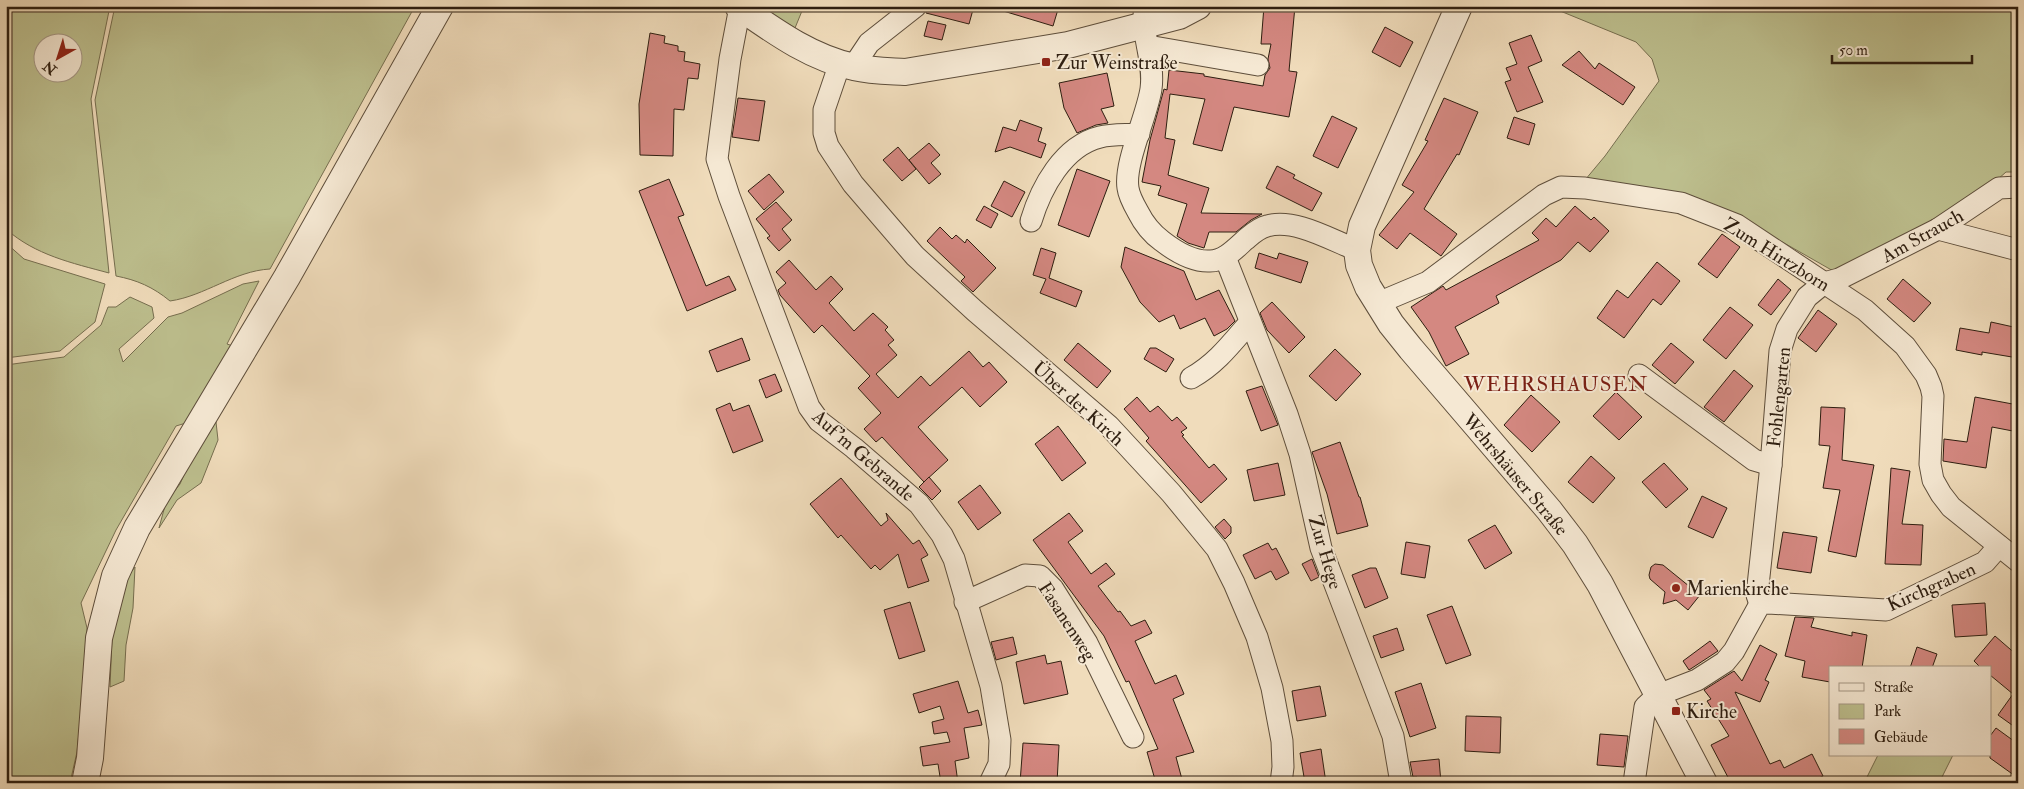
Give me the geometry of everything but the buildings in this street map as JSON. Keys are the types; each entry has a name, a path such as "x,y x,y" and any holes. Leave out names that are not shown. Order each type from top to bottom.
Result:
{"street":[{"path":"85,783 90,758 99,638 116,576 136,528 287,277 440,6"},
{"name":"Über der Kirch","path":"916,6 869,43 858,58 847,65 824,110 824,133 828,146 854,184 915,256 1109,426 1171,492 1217,549 1257,637 1272,688 1282,741 1283,767 1281,783"},
{"path":"739,7 788,40 808,50 847,65 878,71 904,72 1068,45 1146,26 1178,16 1198,6"},
{"name":"Wehrshäuser Straße","path":"1460,6 1362,226 1356,250 1362,274 1378,303 1411,349 1549,510 1574,544 1600,584 1704,783"},
{"name":"Auf'm Gebrande","path":"739,7 717,159 729,196 809,407 819,421 905,491 930,517 954,559 991,686 1000,740 999,764 990,783"},
{"path":"1146,26 1258,65"},
{"path":"1146,26 1152,70 1151,89 1129,169 1128,188 1145,224 1156,236 1170,247 1195,259 1210,262 1225,257 1258,230 1276,225 1306,230 1326,236 1356,250"},
{"path":"1032,221 1043,188 1071,152 1086,142 1100,137 1139,134"},
{"name":"Zum Hirtzborn","path":"1378,303 1428,282 1544,195 1561,187 1585,188 1681,203 1737,225 1865,310 1889,330 1917,362 1926,375 1933,396 1930,464 1933,480 1941,494 1952,507 2018,561"},
{"name":"Am Strauch","path":"1824,284 1839,279 1938,229 1999,188 2018,187"},
{"path":"1938,229 2018,250"},
{"name":"Zur Hege","path":"1225,257 1287,414 1297,446 1321,548 1393,736 1401,783"},
{"name":"Fohlengarten","path":"1760,604 1757,595 1771,465 1780,351 1787,329 1794,316 1807,297 1824,284"},
{"path":"1191,378 1206,369 1220,357 1250,322"},
{"name":"Fohlengarten","path":"1639,375 1754,460 1771,465"},
{"name":"Kirchgraben","path":"1760,604 1886,610 1986,562 1999,546"},
{"name":"Fasanenweg","path":"965,602 1026,575 1040,576 1047,582 1087,643 1133,737"},
{"path":"1634,783 1645,707 1658,695 1697,680 1725,662 1734,651 1760,604"}],"green space":[{"path":"6,6 110,6 91,99 109,273 54,257 17,238 6,229"},
{"path":"115,6 415,6 270,269 244,274 195,294 170,301 144,285 116,276 95,100"},
{"path":"759,6 804,6 795,28"},
{"path":"1548,6 2018,6 2018,172 2006,172 1947,224 1835,272 1749,223 1585,180 1605,156 1659,81 1652,59 1636,42"},
{"path":"6,243 24,259 105,284 95,322 60,351 6,358"},
{"path":"259,281 227,344 233,346 186,423 176,426 116,530 81,603 87,628 86,664 77,752 70,783 6,783 6,365 64,357 101,325 108,307 116,307 130,297 152,307 154,318 119,349 123,362 168,317 182,313 243,284"},
{"path":"216,422 218,440 201,483 177,500 159,528 166,502 180,484 195,449"},
{"path":"135,567 133,608 126,645 124,681 110,687 112,637 122,584"},
{"path":"1878,756 1952,756 1939,783 1864,783"}],"place":[{"name":"Zur Weinstraße","path":"1046,62"},
{"name":"Marienkirche","path":"1676,588"},
{"name":"Kirche","path":"1676,711"}],"district":[{"name":"WEHRSHAUSEN","path":"1556,384"}]}
